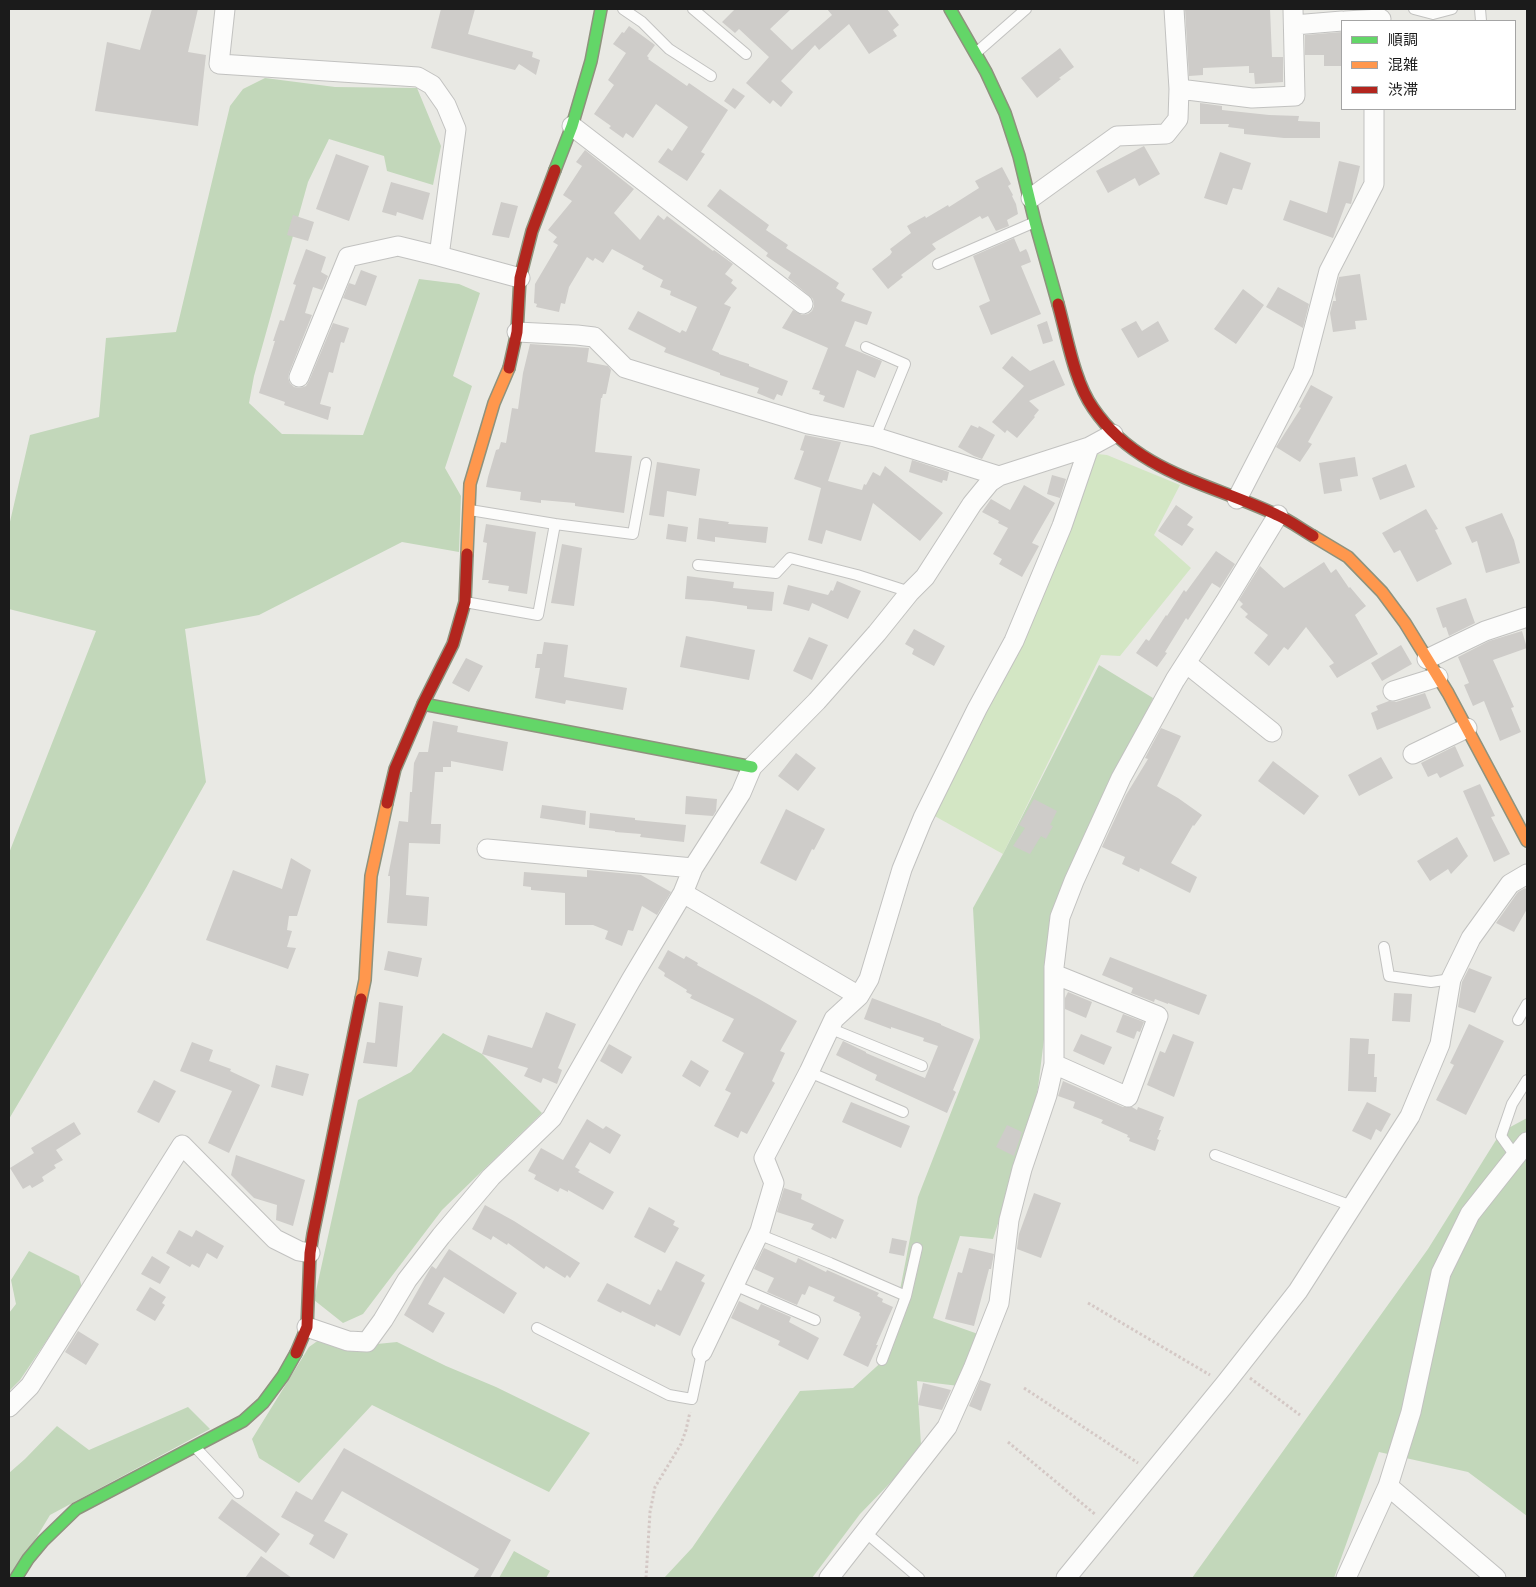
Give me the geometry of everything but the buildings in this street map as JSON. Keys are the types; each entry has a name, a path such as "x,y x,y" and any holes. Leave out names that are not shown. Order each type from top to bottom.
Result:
{"street":[{"path":"225,9 219,64 418,77 432,85 446,105 456,129 439,256"},
{"path":"16,1578 20,1569 53,1528 76,1509 195,1448 243,1421 263,1403 283,1376 307,1327 310,1254 320,1195 365,980 371,876 395,769 423,704 453,644 465,602 470,484 491,413 508,371 517,332 520,278 532,231 572,126 591,61 601,9"},
{"path":"950,9 976,52 998,97 1017,147 1031,198 1035,222 1079,380 1092,407 1113,434 1132,450 1160,467 1278,515 1348,557 1382,592 1405,623 1467,728 1527,841"},
{"path":"1031,198 1117,136 1166,134 1178,119 1179,89 1174,9"},
{"path":"1351,20 1381,16"},
{"path":"1179,89 1252,98 1295,96 1293,17 1341,21"},
{"path":"1237,499 1303,371 1328,271 1374,184 1374,110"},
{"path":"572,126 803,304"},
{"path":"299,377 348,257 398,246 520,278"},
{"path":"517,332 594,337 625,368 808,424 876,437 999,476"},
{"path":"307,1327 348,1341 367,1342 383,1320 407,1280 441,1236 491,1178 552,1118 683,893 693,868 741,793 752,767 817,701 925,577 972,504 990,482 999,476 1089,446 1113,434"},
{"path":"702,1352 758,1234 774,1183 764,1158 809,1072 834,1019 859,996 869,979 902,869 924,818 977,709 1014,641 1062,526 1089,446"},
{"path":"829,1578 947,1427 980,1352 999,1303 1009,1220 1022,1169 1047,1095 1054,1064 1054,974 1060,917 1074,881 1121,778 1186,664 1278,515"},
{"path":"1427,659 1485,631 1527,617"},
{"path":"1186,664 1272,732"},
{"path":"1393,691 1438,677"},
{"path":"423,704 752,767"},
{"path":"1412,754 1467,728"},
{"path":"487,849 693,868"},
{"path":"1066,1578 1225,1384 1298,1291 1410,1116 1440,1044 1451,979 1471,938 1510,884 1527,874"},
{"path":"683,893 859,996"},
{"path":"1054,974 1158,1016 1128,1097 1054,1064"},
{"path":"1346,1578 1388,1486 1411,1412 1441,1273 1470,1214 1527,1142"},
{"path":"9,1407 30,1386 182,1145 274,1240 310,1254"},
{"path":"1388,1486 1496,1578"}],"lane":[{"path":"623,9 642,22 669,49 711,76"},
{"path":"693,9 746,54"},
{"path":"976,52 1026,9"},
{"path":"1414,9 1433,14 1452,9"},
{"path":"938,264 1035,222"},
{"path":"866,347 905,364 876,437"},
{"path":"469,510 633,534 646,464"},
{"path":"465,602 538,615 555,524"},
{"path":"698,565 776,573 790,558 857,575 910,592"},
{"path":"1384,947 1389,976 1431,982 1451,979"},
{"path":"1518,1020 1527,1004"},
{"path":"829,1028 922,1066"},
{"path":"809,1072 903,1112"},
{"path":"1516,1157 1501,1136 1512,1104 1527,1080"},
{"path":"1215,1155 1352,1206"},
{"path":"758,1234 906,1296"},
{"path":"882,1360 906,1296 917,1248"},
{"path":"734,1285 814,1320"},
{"path":"537,1328 669,1395 692,1400 702,1352"},
{"path":"195,1448 238,1493"},
{"path":"865,1532 919,1578"}],"path":[{"path":"1088,1303 1225,1384"},
{"path":"1237,1369 1300,1415"},
{"path":"1024,1388 1153,1473"},
{"path":"646,1578 650,1512 655,1487 681,1444 692,1400"},
{"path":"1008,1442 1110,1525"}],"green space":[{"path":"265,78 335,87 417,88 441,146 433,185 387,171 384,156 329,139 308,182 254,376 249,403 282,434 363,435 419,279 459,284 480,293 453,376 472,386 445,468 461,496 459,552 402,542 259,615 185,629 206,782 146,888 9,1119 9,853 96,631 9,609 9,526 30,435 99,417 106,338 176,332 230,106 243,89"},
{"path":"1097,454 1107,455 1180,485 1154,535 1191,568 1120,656 1101,655 1003,854 931,814 1034,609"},
{"path":"1099,665 1153,698 1056,941 1038,1088 1028,1131 993,1239 960,1236 933,1318 978,1334 959,1386 917,1381 921,1445 893,1480 860,1514 812,1578 664,1578 692,1548 800,1391 853,1388 887,1357 918,1197 980,1038 973,908 1003,854"},
{"path":"443,1033 482,1054 542,1113 442,1210 363,1314 343,1323 314,1300 358,1100 411,1072"},
{"path":"1527,1118 1527,1516 1468,1472 1379,1452 1334,1578 1192,1578 1428,1249 1501,1132"},
{"path":"29,1251 79,1276 82,1288 20,1380 9,1391 9,1313 16,1304 11,1280"},
{"path":"323,1337 347,1347 397,1342 446,1366 496,1387 590,1433 549,1492 372,1405 299,1483 259,1458 252,1439 309,1347"},
{"path":"188,1407 210,1429 50,1515 12,1578 9,1578 9,1473 57,1426 89,1450"},
{"path":"514,1551 550,1571 546,1578 499,1578"}],"traffic: fast":[{"path":"555,170 572,126 591,61 601,9"},
{"path":"950,9 986,72 1005,113 1019,156 1058,304"},
{"path":"423,704 752,767"},
{"path":"16,1578 28,1559 43,1541 76,1509 243,1421 263,1403 283,1376 296,1353"}],"traffic: slow":[{"path":"467,554 470,484 494,403 509,368"},
{"path":"1313,536 1348,557 1382,592 1405,623 1448,693 1527,841"},
{"path":"361,999 365,980 371,876 387,803"}],"traffic: jam":[{"path":"509,368 517,332 520,278 532,231 555,170"},
{"path":"1058,304 1076,372 1086,397 1111,430 1131,448 1153,462 1176,474 1281,517 1313,536"},
{"path":"387,803 395,769 423,704 453,644 465,602 467,554"},
{"path":"296,1353 307,1327 310,1253 313,1234 361,999"}]}
